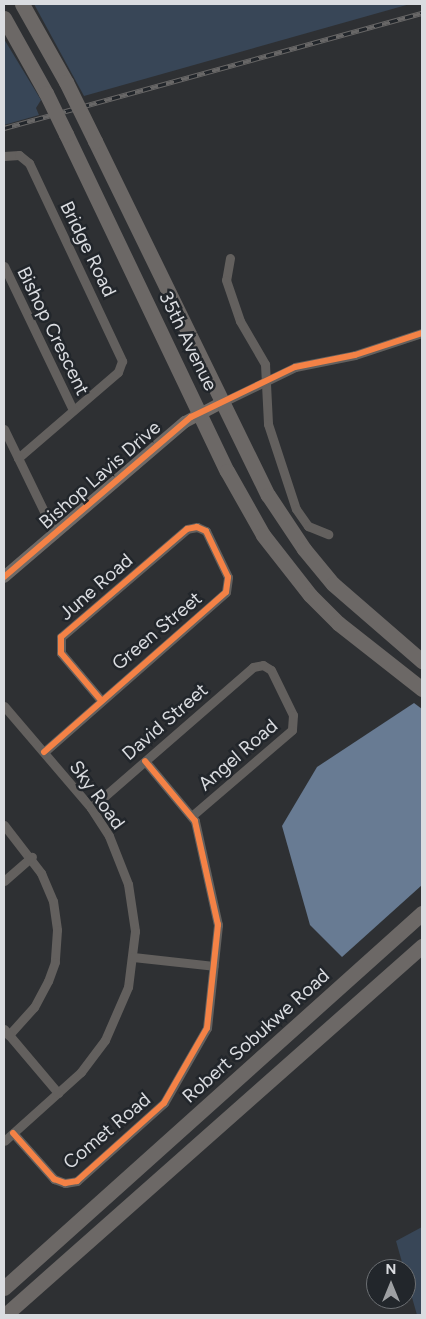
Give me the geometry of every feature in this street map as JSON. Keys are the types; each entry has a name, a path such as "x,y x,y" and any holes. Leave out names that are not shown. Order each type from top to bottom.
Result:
{"main road":[{"name":"35th Avenue","path":"22,4 66,82 268,496 304,549 351,602 422,662"},
{"name":"35th Avenue","path":"4,18 46,93 243,503 284,564 338,623 422,690"},
{"name":"Robert Sobukwe Road","path":"4,1288 422,913"},
{"path":"5,1315 421,949"}],"street":[{"name":"Bridge Road","path":"4,156 19,155 29,163 122,361 118,372 73,410"},
{"path":"230,258 226,280 240,321 263,358 268,380 268,424 296,509 308,526 328,534"},
{"name":"Bishop Crescent","path":"4,266 73,410"},
{"path":"221,403 295,367 355,356 422,333"},
{"name":"Bishop Lavis Drive","path":"4,577 185,422 221,403"},
{"path":"18,458 73,410"},
{"path":"4,429 54,534"},
{"name":"Green Street","path":"44,752 100,699 226,592 228,576 206,531 197,527 187,528"},
{"name":"June Road","path":"100,699 60,653 61,637 187,528"},
{"name":"David Street","path":"91,808 253,667 262,665"},
{"name":"Angel Road","path":"193,815 292,730 293,715 271,670 262,665"},
{"name":"Sky Road","path":"4,706 91,808 109,836 128,884 134,920 133,957 124,998 105,1040 90,1062 4,1141"},
{"name":"Comet Road","path":"13,1133 54,1179 65,1184 77,1181 164,1103 207,1028 217,916 193,815 144,761"},
{"path":"4,825 32,858 53,901 58,943 52,972 41,996 6,1032 58,1093"},
{"path":"4,882 32,858"},
{"path":"133,957 214,966"}],"shaded area":[{"path":"34,4 410,4 84,96"},
{"path":"4,39 41,100 36,108 39,115 4,125"},
{"path":"414,703 422,709 422,885 342,957 310,925 282,826 317,767"},
{"path":"422,1227 422,1315 417,1315 415,1309 416,1259 401,1259 396,1241"}],"railway":[{"path":"4,128 422,13"}],"cycle path":[{"path":"4,577 191,417 295,367 355,355 422,333"},
{"path":"44,752 226,592 228,577 206,531 197,527 187,529 61,637 61,653 100,699"},
{"path":"13,1133 54,1179 65,1183 77,1181 164,1103 207,1028 218,925 195,821 145,761"}]}
